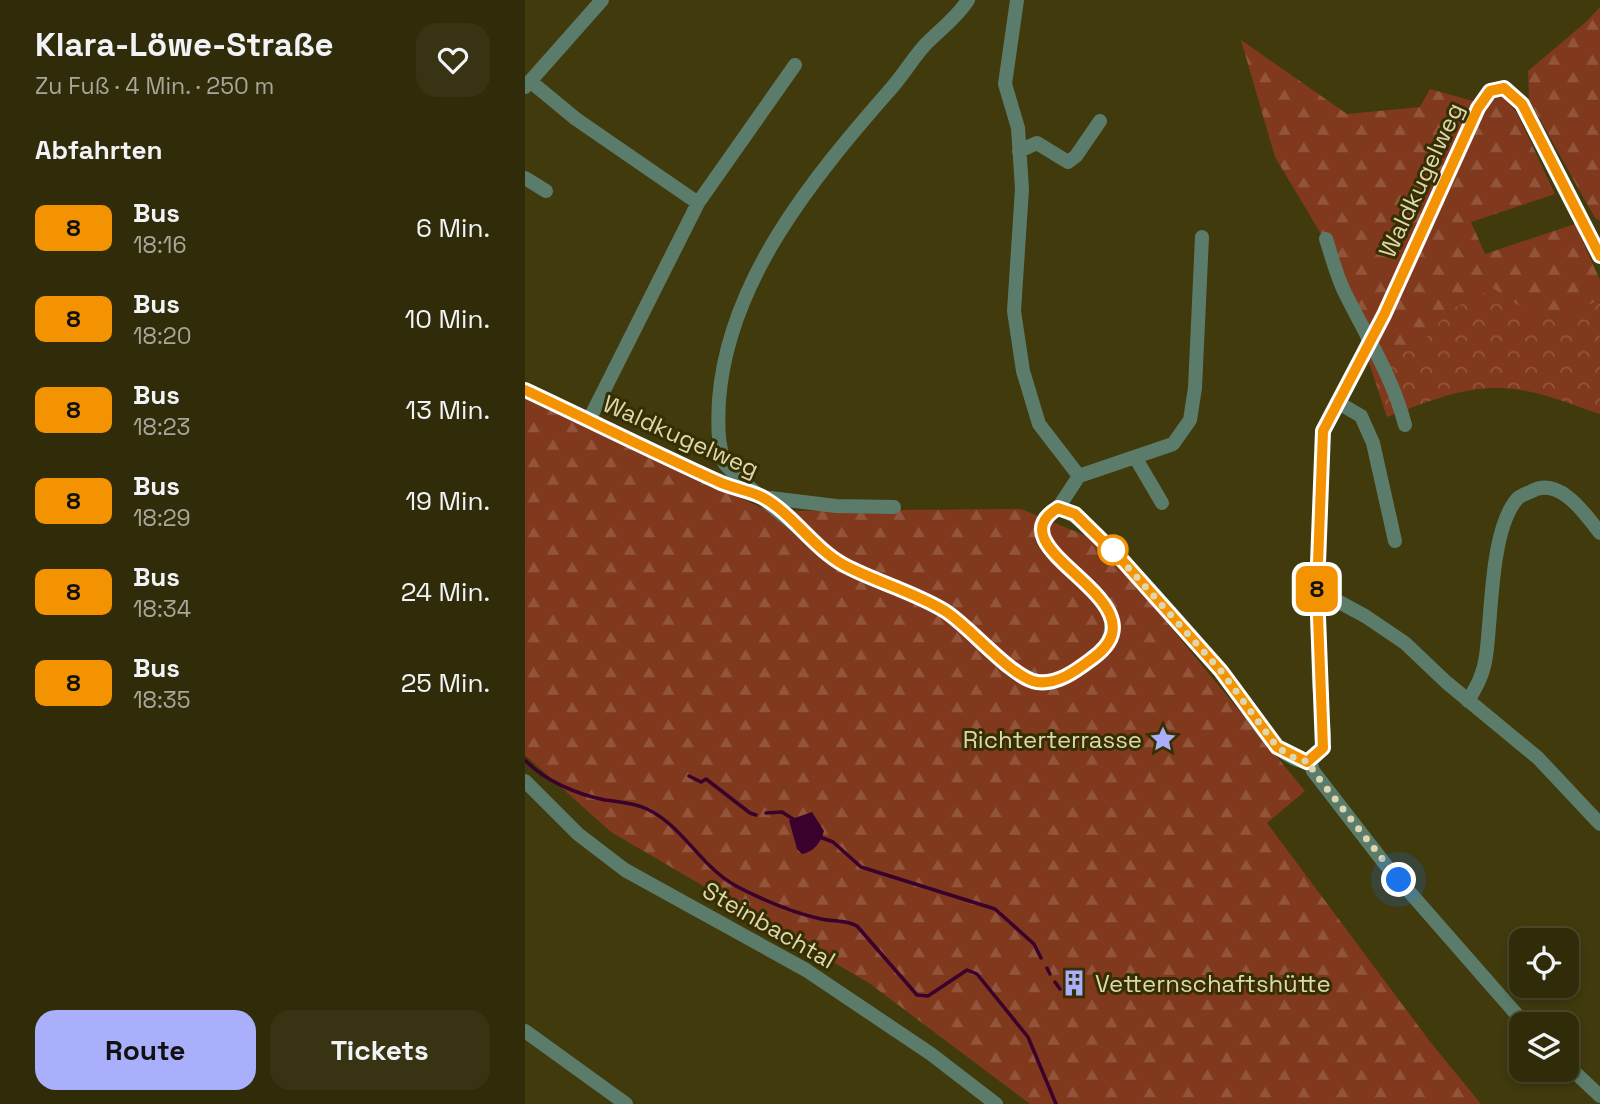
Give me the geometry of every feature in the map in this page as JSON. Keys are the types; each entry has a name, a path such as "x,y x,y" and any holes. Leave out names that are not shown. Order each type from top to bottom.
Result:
{"street":[{"path":"602,0 527,84 698,203"},
{"path":"894,507 836,506 762,497 725,464 720,450 721,381 730,335 747,292 797,206 859,124 925,46 960,13 968,0"},
{"path":"1017,0 1005,84 1018,128 1022,189 1014,311 1023,371 1039,424 1079,476"},
{"path":"589,420 698,203 795,65"},
{"name":"Waldkugelweg","path":"1310,762 1323,748 1324,734 1319,683 1317,590 1320,445 1323,431 1372,340 1478,108 1490,91 1504,88 1522,104 1594,238 1600,256"},
{"path":"1019,150 1037,143 1045,145 1064,160 1072,160 1100,121"},
{"path":"525,178 546,191"},
{"path":"1202,237 1195,388 1190,420 1173,444 1079,476 1058,508 1075,514 1123,561 1221,671 1277,747 1296,759 1310,762 1313,771 1385,864 1514,1012"},
{"path":"1326,239 1346,294 1372,340 1399,401 1405,425"},
{"name":"Waldkugelweg","path":"525,390 719,483 762,497 841,563 945,611 1001,659 1035,682 1060,680 1096,656 1110,639 1113,621 1089,585 1049,551 1042,538 1042,525 1048,514 1058,508"},
{"path":"1337,402 1361,416 1373,443 1395,541"},
{"path":"1135,457 1162,503"},
{"path":"1468,701 1480,681 1486,657 1494,575 1504,526 1518,498 1538,488 1556,491 1576,501 1600,533"},
{"path":"1317,590 1365,616 1405,643 1468,701 1538,758 1600,824"},
{"name":"Steinbachtal","path":"525,780 578,834 625,870 806,970 931,1054 996,1104"},
{"path":"525,1031 626,1104"},
{"path":"1579,1076 1600,1096"}],"green space":[{"path":"1600,7 1600,221 1595,218 1529,100 1528,71"},
{"path":"1241,40 1347,114 1420,107 1430,89 1480,103 1503,97 1517,113 1555,194 1471,222 1485,254 1575,224 1600,280 1600,301 1540,320 1449,311 1414,352 1373,341 1365,351 1324,239 1275,157"},
{"path":"1493,288 1540,320 1600,301 1600,414 1536,393 1496,388 1454,394 1387,417 1365,351 1373,341 1414,352 1449,311"},
{"path":"525,399 769,511 1021,509 1101,542 1305,791 1267,823 1431,1043 1481,1104 1030,1104 869,983 611,832 525,755"}],"shaded area":[{"path":"812,812 824,831 816,846 802,854 797,849 789,820"}],"waterway":[{"path":"525,760 551,780 572,790 605,800 637,805 660,816 712,868 736,886 800,913 857,926 917,995 928,996 967,970 977,974 1028,1037 1056,1104"},
{"path":"689,776 701,782 706,779 756,815"},
{"path":"766,813 782,812 793,819"},
{"path":"820,837 833,842 861,867 995,909 1034,944 1041,958"},
{"path":"1047,968 1050,974"},
{"path":"1055,982 1060,989"}],"bus line":[{"name":"8","path":"525,390 719,483 762,497 841,563 945,611 1001,659 1035,682 1060,680 1096,656 1110,639 1113,621 1104,603 1089,585 1049,551 1042,538 1042,525 1048,514 1058,508 1068,510 1108,545 1221,671 1277,747 1296,759 1310,762 1323,748 1324,734 1317,632 1320,445 1323,431 1372,340 1478,108 1490,91 1498,87 1511,90 1522,104 1600,256"}],"place":[{"name":"Richterterrasse","path":"1163,739"},
{"name":"Vetternschaftshütte","path":"1074,983"}],"route":[{"path":"1113,550 1108,545 1221,671 1277,747 1296,759 1310,762 1313,771 1399,880"}]}
